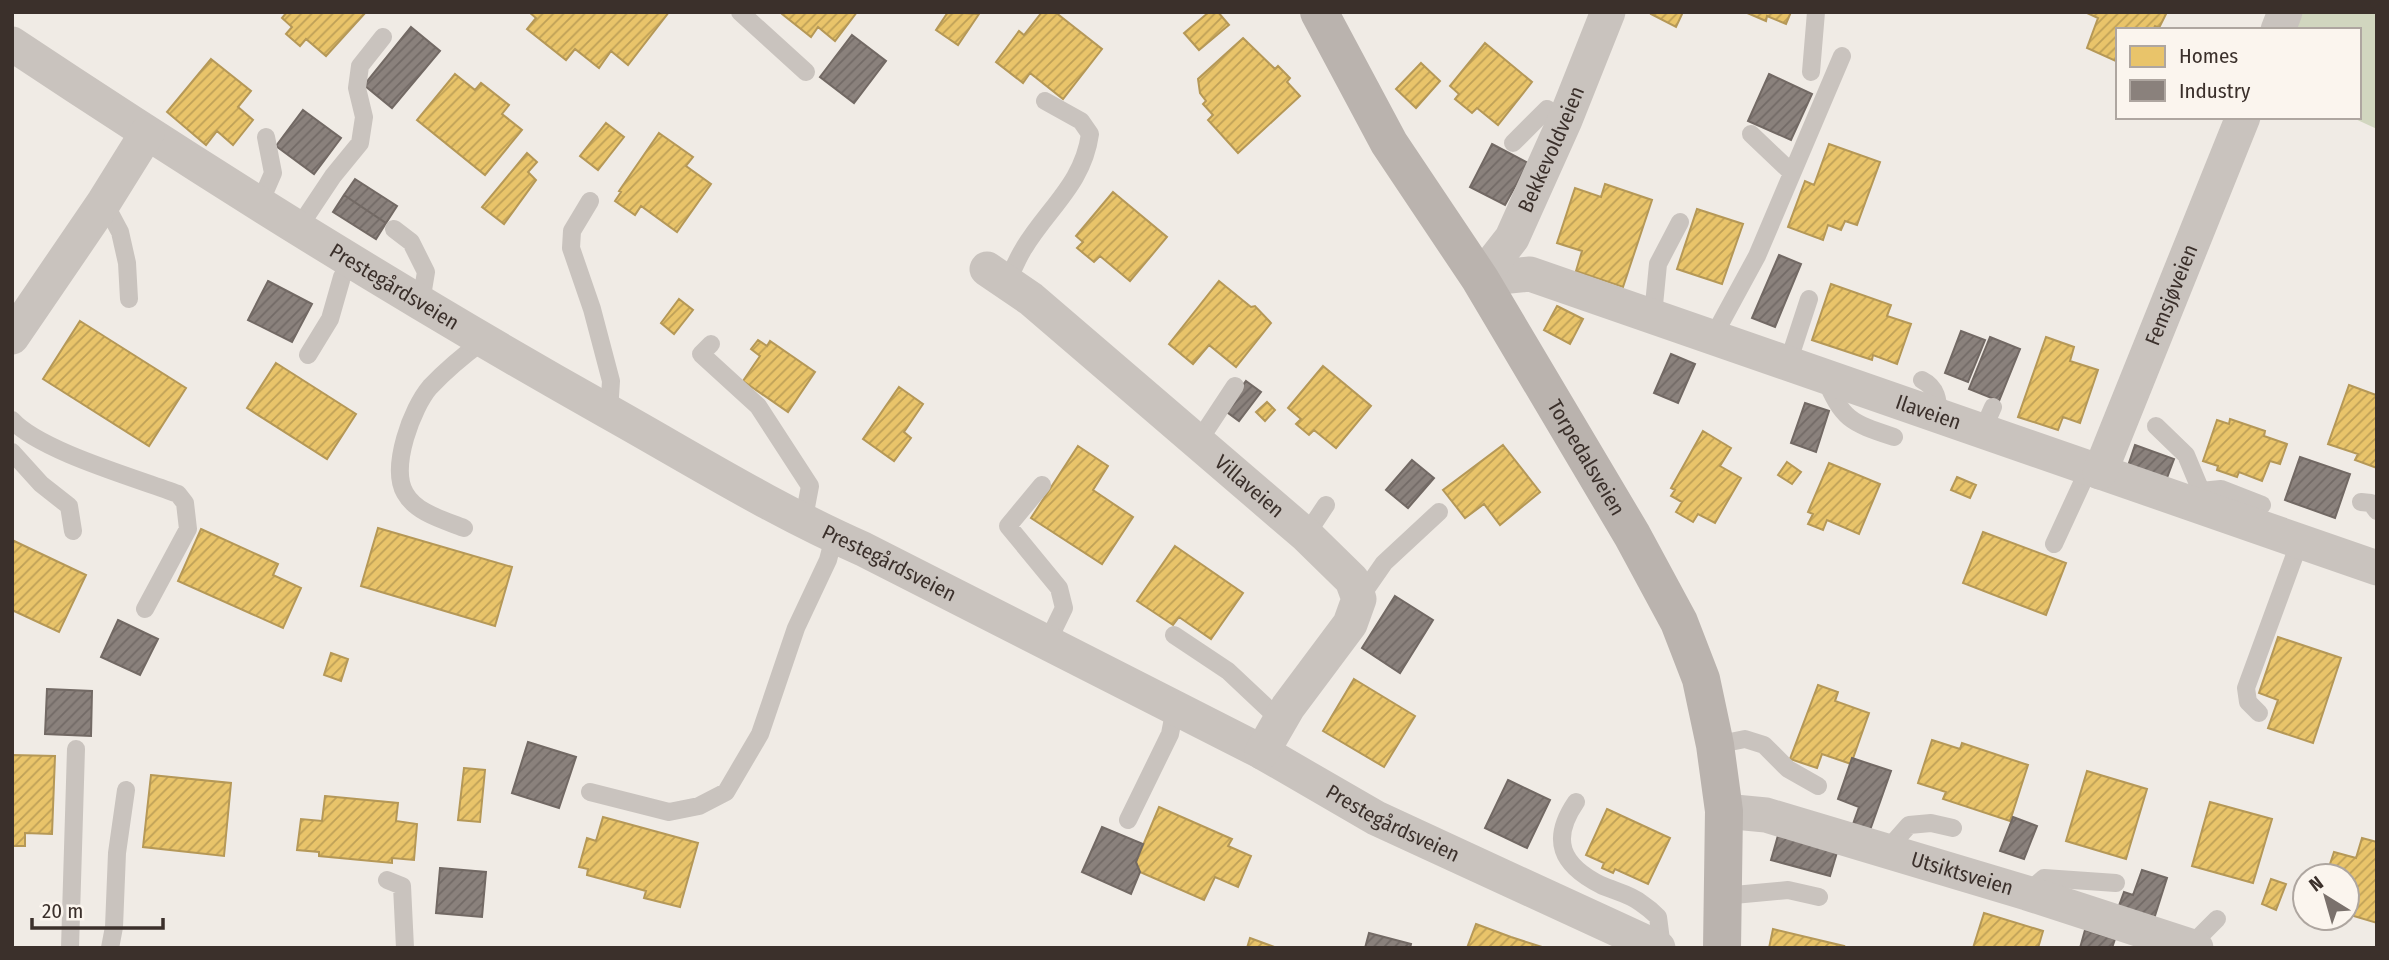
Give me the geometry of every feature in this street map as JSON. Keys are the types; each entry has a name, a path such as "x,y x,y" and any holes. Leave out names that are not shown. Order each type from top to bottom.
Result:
{"main road":[{"name":"Torpedalsveien","path":"1319,12 1389,143 1480,279 1663,590 1679,622 1700,679 1715,745 1724,811 1722,948"}],"street":[{"name":"Bekkevoldveien","path":"1480,279 1512,237 1565,120 1608,12"},
{"name":"Prestegårdsveien","path":"12,44 147,134 483,341 819,530 1262,752 1376,818 1660,948"},
{"name":"Femsjøveien","path":"2094,470 2242,119"},
{"path":"12,337 147,134"},
{"name":"Ilaveien","path":"1480,279 1530,274 1939,417 1988,419 2094,470 2196,498 2300,541 2377,568"},
{"name":"Villaveien","path":"997,276 1031,299 1306,535 1352,580 1359,599"},
{"path":"1262,752 1280,720 1350,624 1359,599"},
{"name":"Utsiktsveien","path":"1724,811 1766,815 2027,893 2193,947"}],"lane":[{"path":"740,12 806,72"},
{"path":"1811,72 1816,12"},
{"path":"299,227 332,176 360,143 364,117 357,88 360,66 383,37"},
{"path":"1713,337 1757,256 1842,56"},
{"path":"1794,62 1831,82"},
{"path":"997,276 1024,248 1077,176 1087,155 1090,134 1081,121 1045,101"},
{"path":"1513,143 1546,109 1565,120"},
{"path":"1751,134 1792,173"},
{"path":"260,203 273,173 266,137"},
{"path":"590,201 572,231 572,248 611,381 608,412"},
{"path":"104,202 120,232 127,263 129,299"},
{"path":"1653,315 1658,264 1680,222"},
{"path":"394,229 411,242 426,272 421,302"},
{"path":"307,355 331,319 342,277 354,261"},
{"path":"1788,363 1809,299"},
{"path":"464,528 423,511 405,493 399,471 408,428 428,389 483,341"},
{"path":"590,792 669,812 699,806 726,792 760,734 796,628 828,560 810,486 758,406 701,354 711,344"},
{"path":"1824,376 1836,405 1856,424 1894,437"},
{"path":"1922,380 1930,384 1937,397 1939,417"},
{"path":"1198,442 1235,386"},
{"path":"12,420 22,431 57,449 178,494 185,503 188,529 145,609"},
{"path":"2156,426 2186,455 2196,498 2221,489 2262,505"},
{"path":"12,452 41,484 69,506 73,531"},
{"path":"2054,544 2094,470"},
{"path":"1042,485 1008,526 1059,588 1064,608 1047,643"},
{"path":"1306,535 1326,505"},
{"path":"1359,599 1384,563 1439,512"},
{"path":"2259,713 2248,702 2246,688 2300,541"},
{"path":"1174,635 1228,671 1280,720"},
{"path":"1128,820 1170,733 1175,708"},
{"path":"1715,745 1745,739 1764,745 1788,769 1818,786"},
{"path":"70,948 76,749"},
{"path":"110,948 114,927 117,853 126,790"},
{"path":"1576,802 1566,817 1561,843 1572,866 1599,884 1640,901 1658,917 1660,948"},
{"path":"1886,851 1909,825 1931,823 1954,828"},
{"path":"2027,893 2044,878 2116,883"},
{"path":"387,880 402,886 405,948"},
{"path":"1723,896 1788,890 1819,897"},
{"path":"2193,947 2217,919"}],"green space":[{"path":"2303,12 2377,12 2377,129 2355,119 2361,119 2361,28 2297,28"}],"building: Homes":[{"path":"287,12 366,12 326,56 306,39 300,46 286,34 292,27 282,18"},
{"path":"529,12 669,12 628,65 611,51 599,68 575,49 566,60 527,29 536,18"},
{"path":"857,12 835,41 818,27 811,37 782,14"},
{"path":"948,12 979,14 958,45 936,30"},
{"path":"1042,12 1055,12 1102,49 1063,99 1030,73 1023,83 996,62 1019,31 1024,35"},
{"path":"1209,12 1218,12 1229,25 1199,50 1184,33"},
{"path":"1683,12 1676,27 1651,14"},
{"path":"1745,12 1791,12 1786,24 1767,16 1766,21"},
{"path":"2085,12 2166,14 2159,28 2116,28 2116,61 2087,48 2098,18"},
{"path":"1243,38 1275,69 1278,66 1290,78 1287,82 1300,96 1238,153 1208,120 1213,115 1203,104 1206,101 1200,93 1198,79"},
{"path":"1485,43 1532,82 1498,125 1477,108 1472,113 1455,99 1459,94 1450,86"},
{"path":"211,59 251,91 238,107 253,120 233,145 217,131 206,145 167,112"},
{"path":"1421,63 1440,81 1416,108 1396,89"},
{"path":"455,74 475,90 481,83 509,105 502,114 522,130 485,175 417,120"},
{"path":"606,123 624,137 598,170 580,156"},
{"path":"659,133 693,157 686,166 711,184 677,232 641,206 635,215 615,201"},
{"path":"1829,144 1880,162 1857,225 1845,221 1841,230 1828,225 1823,240 1788,227 1805,181 1814,185"},
{"path":"527,153 537,162 528,172 536,180 504,224 482,207"},
{"path":"1605,184 1652,200 1623,287 1576,271 1582,251 1557,243 1575,188 1601,197"},
{"path":"1113,192 1167,237 1130,281 1100,256 1094,262 1077,248 1083,242 1076,236"},
{"path":"1697,209 1743,224 1722,284 1677,269"},
{"path":"1219,281 1251,307 1255,306 1271,323 1236,367 1209,345 1193,364 1169,344"},
{"path":"1831,284 1891,305 1887,316 1911,324 1897,364 1873,355 1872,360 1812,340"},
{"path":"679,299 693,310 674,334 661,323"},
{"path":"1557,306 1583,319 1570,344 1544,330"},
{"path":"80,321 186,388 149,446 43,379"},
{"path":"2046,337 2074,347 2070,361 2098,370 2080,423 2063,417 2058,430 2018,417"},
{"path":"758,340 767,346 770,341 815,372 788,412 743,381 760,356 751,349"},
{"path":"276,363 356,414 327,459 247,408"},
{"path":"1323,366 1371,406 1336,448 1314,430 1309,435 1296,424 1301,419 1288,408"},
{"path":"2349,385 2376,395 2377,468 2355,460 2358,454 2328,444"},
{"path":"899,387 923,404 904,432 911,438 894,461 863,439"},
{"path":"1267,402 1275,410 1265,421 1256,412"},
{"path":"2230,419 2265,431 2264,436 2287,444 2280,464 2270,461 2262,481 2239,472 2237,477 2217,470 2218,466 2203,461 2217,420 2229,424"},
{"path":"1703,431 1731,448 1720,466 1741,478 1715,523 1698,514 1693,522 1676,512 1682,502 1671,496 1675,490 1671,488"},
{"path":"1503,445 1540,492 1500,525 1484,504 1465,518 1443,490"},
{"path":"1078,446 1108,466 1093,490 1133,517 1102,564 1031,518"},
{"path":"1787,462 1801,472 1792,484 1778,475"},
{"path":"1829,463 1880,484 1859,534 1827,520 1823,530 1808,524 1813,514 1808,512"},
{"path":"1957,477 1976,485 1970,498 1951,490"},
{"path":"378,528 512,567 495,626 361,586"},
{"path":"201,529 278,564 273,575 301,588 283,628 178,581"},
{"path":"1983,532 2066,563 2046,615 1963,583"},
{"path":"12,540 86,575 59,632 12,610"},
{"path":"1175,546 1243,593 1211,639 1179,617 1173,625 1137,601"},
{"path":"2278,637 2341,658 2313,743 2268,728 2278,700 2259,693"},
{"path":"331,653 348,659 341,681 324,675"},
{"path":"1354,679 1415,716 1384,767 1323,731"},
{"path":"1818,685 1838,692 1835,701 1869,713 1851,764 1822,754 1817,768 1790,759"},
{"path":"1932,740 1960,749 1962,743 2028,765 2010,821 1943,799 1946,792 1918,783"},
{"path":"12,755 55,756 52,834 25,833 25,846 12,846"},
{"path":"464,768 485,770 480,822 458,820"},
{"path":"2087,771 2147,789 2126,859 2066,841"},
{"path":"151,775 231,783 224,856 143,847"},
{"path":"325,796 398,803 396,821 417,824 414,860 392,858 392,863 319,856 319,852 297,850 301,819 322,821"},
{"path":"2210,802 2272,819 2253,883 2192,866"},
{"path":"1159,807 1232,839 1228,846 1251,856 1238,887 1215,877 1204,900 1140,872 1136,862"},
{"path":"1607,809 1670,838 1648,884 1615,869 1613,873 1602,868 1604,863 1586,855"},
{"path":"603,817 698,843 680,907 644,898 646,891 587,875 588,869 579,867 587,838 596,841"},
{"path":"2362,838 2377,842 2377,923 2361,918 2361,862 2331,862 2334,852 2356,858"},
{"path":"2271,879 2286,884 2276,910 2262,904"},
{"path":"1984,913 2043,931 2038,948 1973,948"},
{"path":"1476,924 1511,937 1542,947 1467,948"},
{"path":"1773,929 1844,946 1769,948"},
{"path":"1250,938 1277,948 1247,948"}],"building: Industry":[{"path":"411,27 440,51 392,108 364,85"},
{"path":"852,35 886,61 854,103 820,77"},
{"path":"1769,74 1812,94 1791,140 1748,121"},
{"path":"303,110 341,138 314,174 276,146"},
{"path":"1492,144 1528,163 1505,205 1470,187"},
{"path":"355,179 397,206 386,223 344,195"},
{"path":"344,195 386,223 376,239 333,212"},
{"path":"1779,255 1801,264 1775,327 1752,318"},
{"path":"268,281 312,304 292,342 248,320"},
{"path":"1961,331 1985,340 1968,382 1945,373"},
{"path":"1990,337 2020,349 1999,401 1969,389"},
{"path":"1671,354 1695,364 1678,403 1654,393"},
{"path":"1246,381 1261,392 1239,421 1224,410"},
{"path":"1805,403 1829,411 1816,452 1791,443"},
{"path":"2135,445 2174,459 2165,483 2127,469"},
{"path":"2300,457 2350,474 2335,518 2285,500"},
{"path":"1412,460 1434,478 1408,508 1386,490"},
{"path":"1395,596 1433,620 1400,673 1362,648"},
{"path":"118,620 158,639 140,675 101,657"},
{"path":"47,689 92,691 91,736 45,734"},
{"path":"528,742 576,757 559,808 512,793"},
{"path":"1852,758 1891,771 1869,833 1852,827 1859,807 1838,799"},
{"path":"1508,780 1550,800 1527,848 1485,828"},
{"path":"2013,817 2037,826 2024,859 2000,851"},
{"path":"1102,827 1143,844 1136,862 1140,872 1131,894 1082,872"},
{"path":"1779,832 1838,849 1830,876 1771,860"},
{"path":"440,868 486,872 482,917 436,913"},
{"path":"2142,870 2167,878 2153,922 2117,911 2124,892 2133,895"},
{"path":"2085,930 2115,939 2112,948 2080,948"},
{"path":"1369,933 1411,944 1410,948 1365,948"}]}
